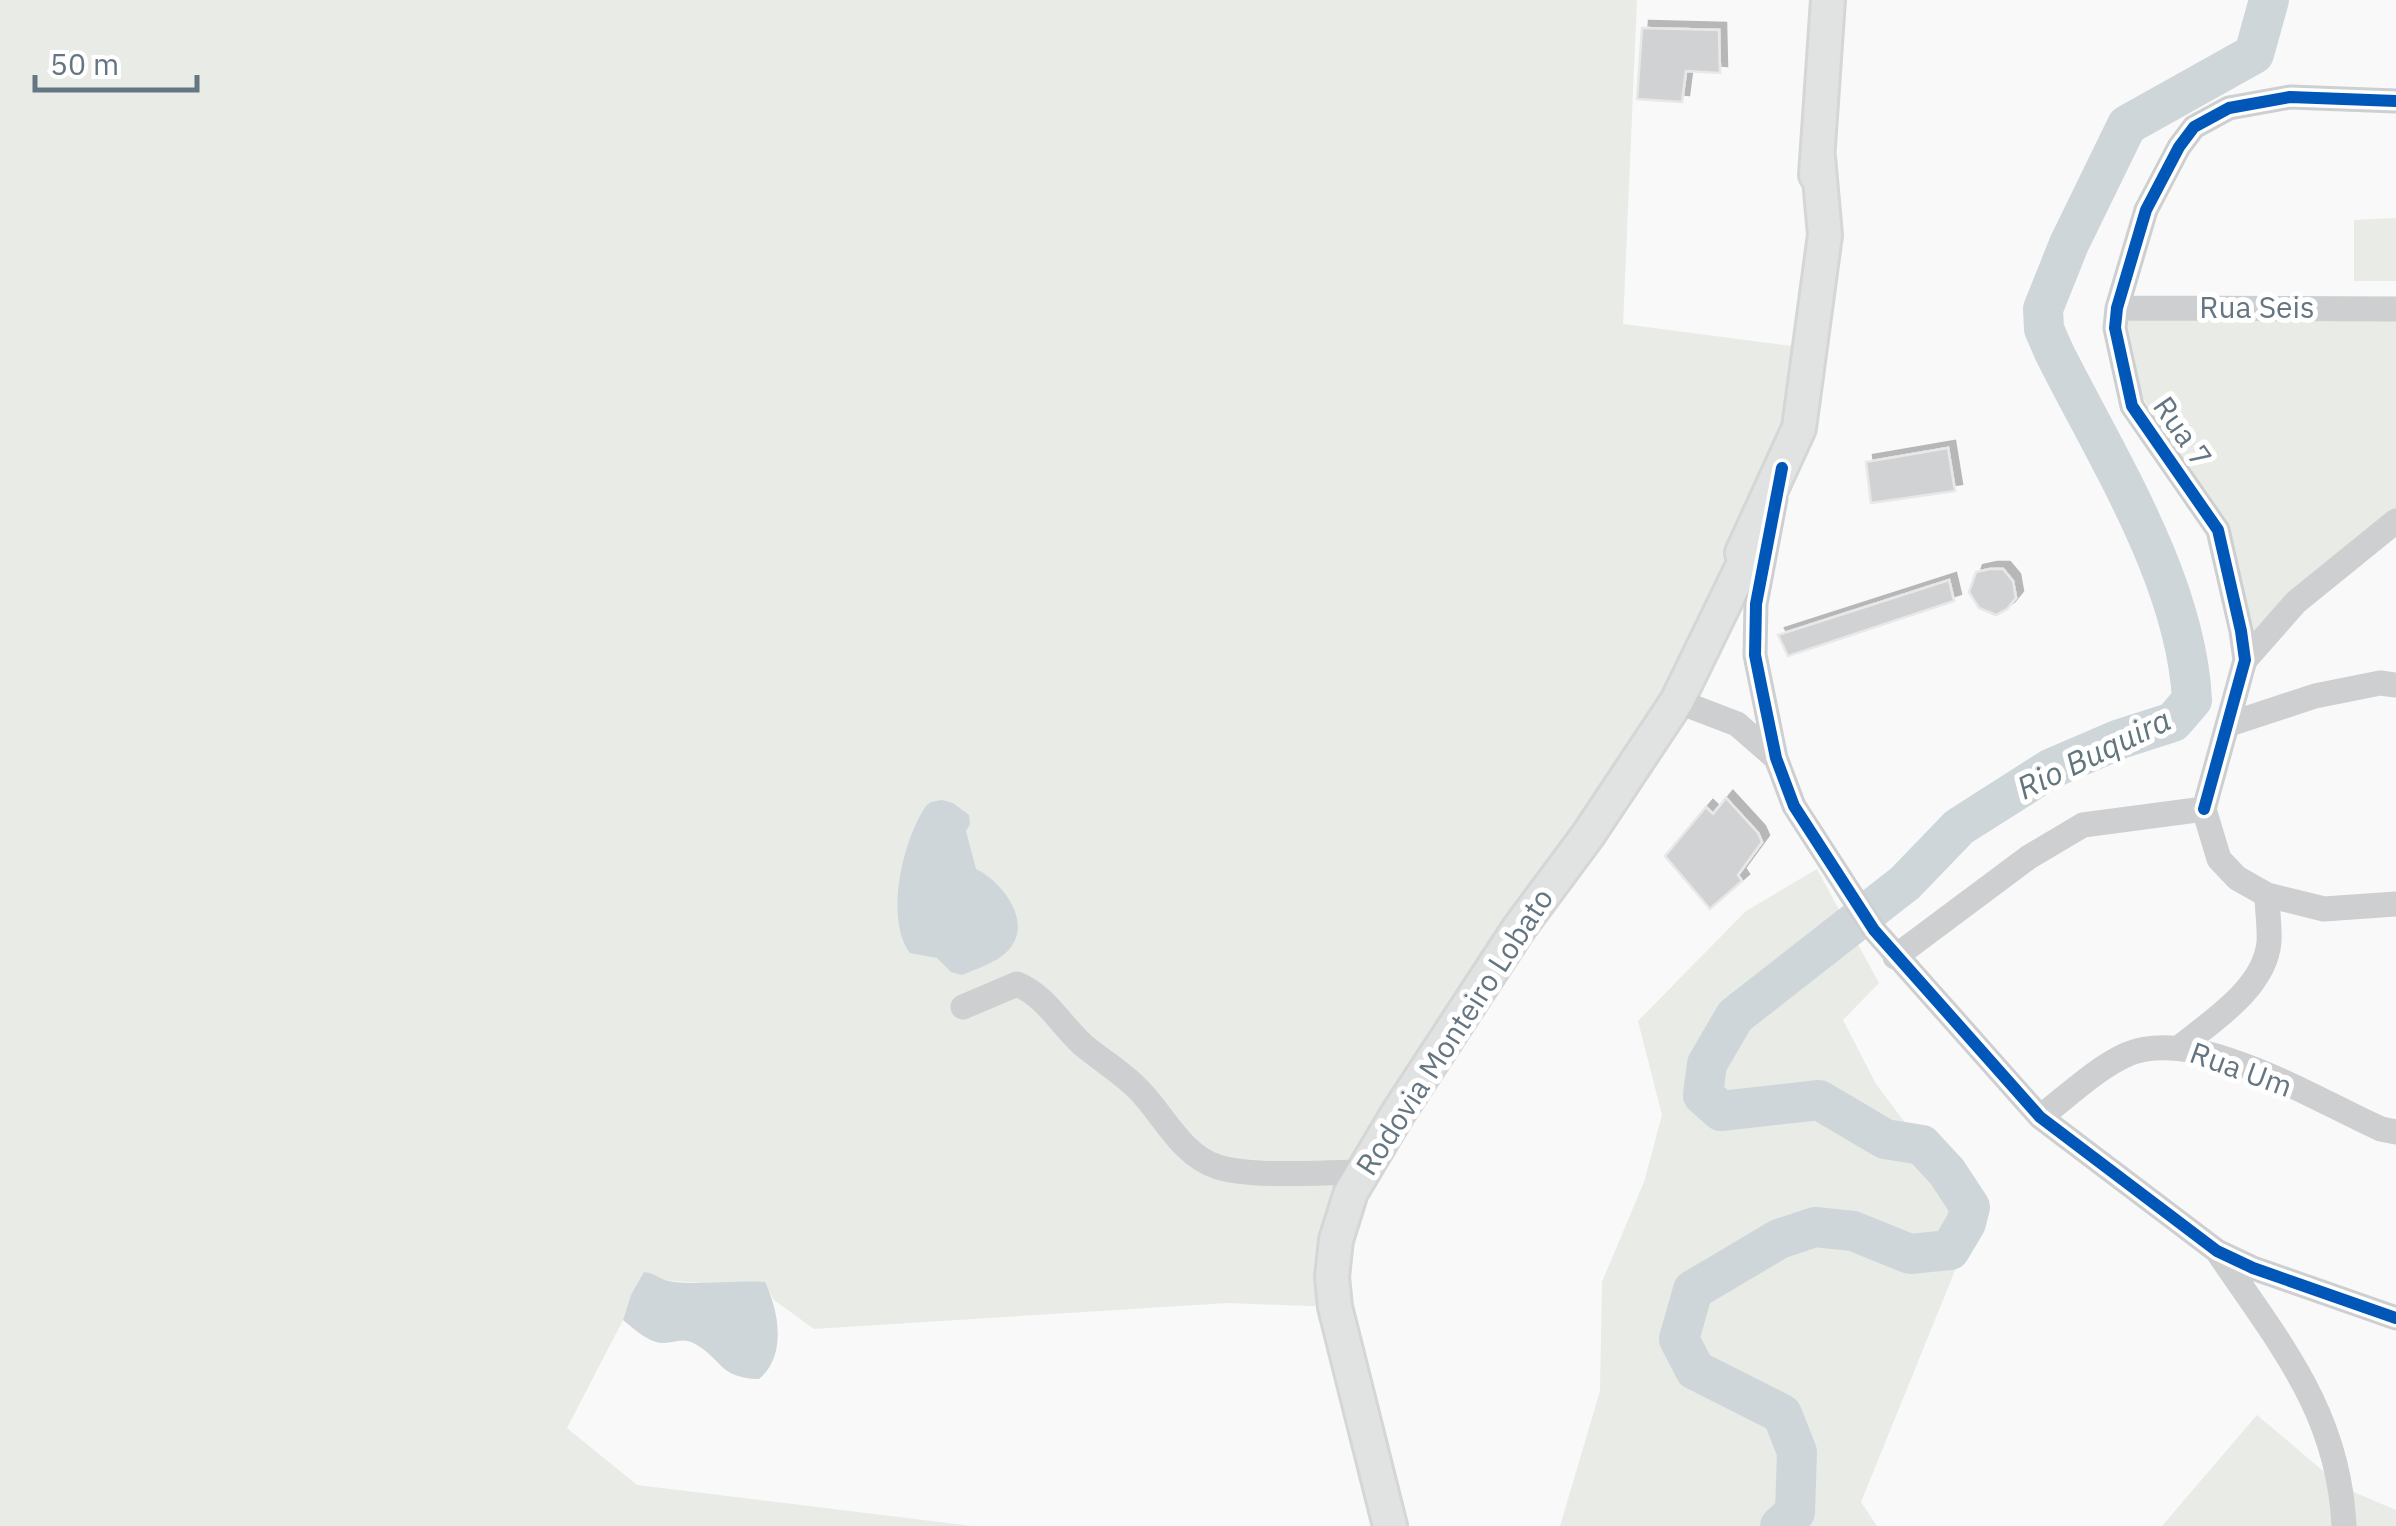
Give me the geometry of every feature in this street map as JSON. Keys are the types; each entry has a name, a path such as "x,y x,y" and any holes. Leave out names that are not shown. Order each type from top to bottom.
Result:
{"main road":[{"name":"Rodovia Monteiro Lobato","path":"1390,1526 1334,1308 1336,1240 1351,1192 1363,1172 1519,928 1588,835 1677,701 1750,554 1752,534 1782,468 1784,401 1818,157 1828,0"}],"street":[{"name":"Rua 7","path":"2204,809 2245,660 2218,530 2132,406 2115,328 2117,308 2146,210 2194,127 2229,108 2290,97 2396,101"},
{"name":"Rua Seis","path":"2117,308 2396,308"},
{"path":"1782,468 1756,604 1756,655 1776,758 1794,806 1874,930 2040,1118 2216,1251 2253,1268 2396,1318"},
{"path":"2245,660 2296,602 2396,521"},
{"path":"2227,725 2315,696 2380,683 2396,686"},
{"path":"1677,701 1737,724 1776,758"},
{"path":"1895,957 2029,857 2083,824 2204,809 2219,859 2237,878 2266,895 2324,909 2396,904"},
{"path":"2180,1047 2244,990 2263,967 2269,942 2266,895"},
{"path":"963,1007 1017,984 1034,991 1082,1043 1138,1088 1178,1137 1201,1159 1219,1168 1363,1172"},
{"name":"Rua Um","path":"2040,1118 2114,1061 2132,1052 2180,1047 2219,1056 2381,1129 2396,1132"},
{"path":"2216,1251 2298,1370 2333,1448 2342,1487 2344,1526"}],"shaded area":[{"path":"0,0 1637,0 1623,324 1792,346 1782,468 1713,633 1351,1192 1335,1307 1228,1303 814,1329 774,1300 764,1282 731,1285 660,1280 631,1295 623,1320 567,1428 637,1485 972,1526 0,1526"},
{"path":"2396,218 2396,281 2354,281 2354,220"},
{"path":"2126,317 2396,320 2396,521 2254,650 2226,525 2141,395"},
{"path":"942,800 969,815 966,831 976,869 1003,891 1018,925 1017,936 1001,957 962,975 951,972 937,958 910,953 898,920 900,879 910,838 926,806"},
{"path":"1817,869 1879,983 1843,1020 1876,1084 1947,1172 1966,1223 1950,1250 1956,1268 1861,1502 1877,1526 1560,1526 1600,1391 1602,1282 1644,1182 1662,1115 1638,1021 1746,911"},
{"path":"644,1272 674,1282 765,1282 778,1333 768,1369 759,1379 737,1376 692,1343 659,1343 632,1328 623,1320"},
{"path":"2257,1415 2342,1487 2396,1510 2396,1526 2162,1526"}],"building":[{"path":"1642,28 1719,30 1720,73 1686,71 1682,102 1637,99"},
{"path":"1948,448 1955,491 1871,503 1866,462"},
{"path":"2003,569 2013,581 2016,598 1996,615 1979,608 1969,592 1976,572"},
{"path":"1949,580 1954,601 1788,656 1778,635"},
{"path":"1726,798 1762,842 1738,875 1742,881 1710,909 1665,856 1706,807 1713,814"}],"waterway":[{"name":"Rio Buquira","path":"1780,1526 1795,1512 1797,1452 1782,1414 1695,1370 1679,1339 1693,1290 1779,1239 1815,1227 1853,1231 1910,1254 1950,1250 1966,1223 1970,1207 1947,1172 1922,1145 1885,1139 1819,1100 1721,1111 1703,1095 1707,1064 1735,1016 1905,883 1959,827 2050,769 2120,739 2173,722 2192,700 2187,655 2160,565 2054,352 2044,329 2043,309 2069,244 2127,125 2254,54 2269,0"}],"cycle path":[{"path":"2204,809 2245,660 2241,631 2218,530 2132,406 2115,328 2117,308 2146,210 2194,127 2229,108 2290,97 2396,101"},
{"path":"1782,468 1756,604 1755,655 1776,758 1794,806 1874,930 2040,1117 2217,1251 2253,1268 2396,1318"}]}
